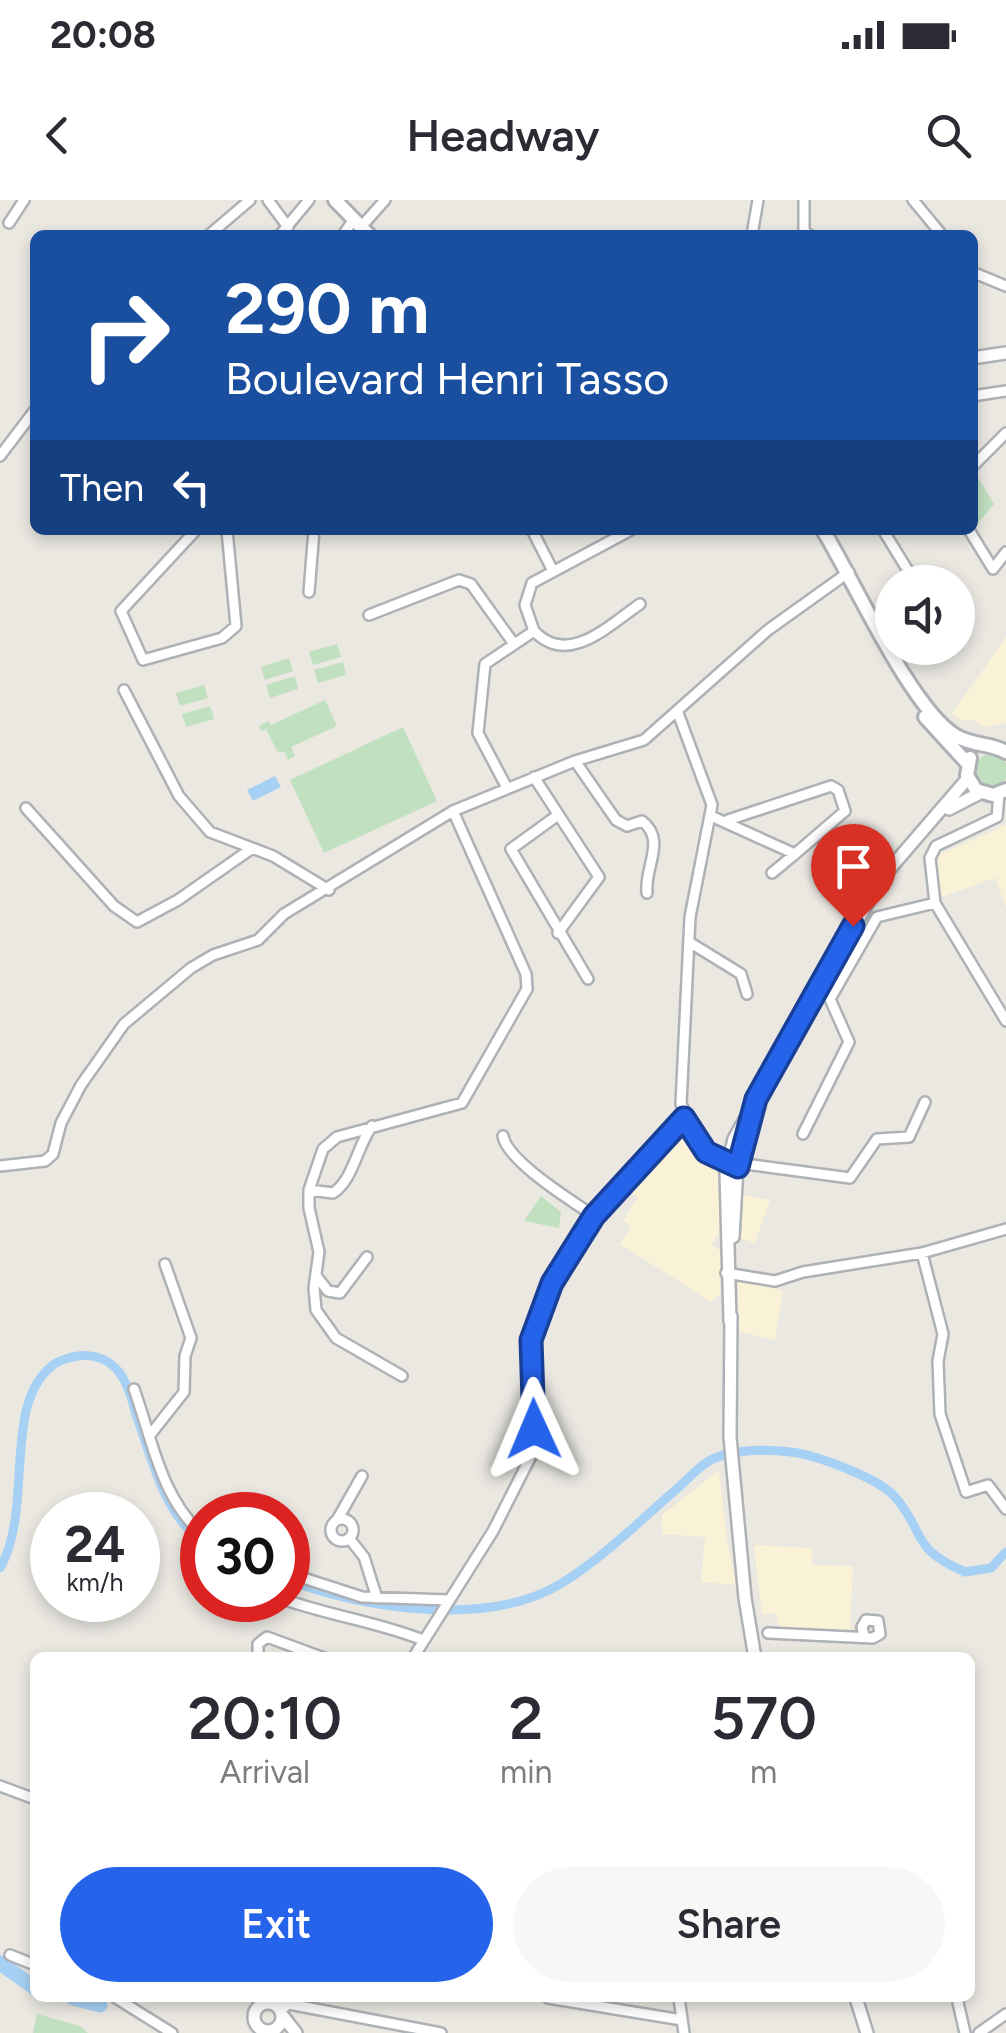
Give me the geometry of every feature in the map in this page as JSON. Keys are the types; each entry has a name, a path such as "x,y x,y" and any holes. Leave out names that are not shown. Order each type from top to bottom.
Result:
{"main road":[{"path":"334,200 361,228"},
{"path":"823,535 918,709 950,745 980,793 1002,792"},
{"path":"845,575 924,704 955,735 982,748 1004,748"},
{"path":"968,771 982,748"}],"street":[{"path":"9,223 24,200"},
{"path":"215,230 250,200"},
{"path":"268,200 288,227"},
{"path":"285,230 309,200"},
{"path":"361,228 384,200"},
{"path":"753,230 758,200"},
{"path":"804,200 804,230"},
{"path":"914,200 938,230"},
{"path":"978,274 1006,286"},
{"path":"978,353 1006,350"},
{"path":"978,395 1006,391"},
{"path":"0,456 30,417"},
{"path":"978,461 1006,432"},
{"path":"191,535 121,611 146,662 232,632 236,626 227,535"},
{"path":"309,592 314,535"},
{"path":"535,535 554,572"},
{"path":"622,535 532,583 525,594 534,630 549,644 574,646 640,604"},
{"path":"886,535 905,565"},
{"path":"972,535 993,569 1006,552"},
{"path":"0,1166 45,1161 53,1154 61,1123 81,1085 142,1005 191,968 213,955 258,940 284,914 329,890 453,810 574,761 644,740 678,714 694,693 768,630 845,575"},
{"path":"368,615 459,580 471,584 514,644"},
{"path":"507,788 478,733 476,719 484,664 534,630"},
{"path":"124,690 179,796 216,838 273,856 329,890"},
{"path":"678,714 708,792 711,816 693,886 681,1052 684,1118 692,1133 706,1148 734,1159 850,1178 877,1139 909,1136 926,1102"},
{"path":"574,761 616,820 627,826 642,822 651,830 655,846 647,893"},
{"path":"757,1652 732,1454 729,1272 734,1159 756,1099 874,889 968,771"},
{"path":"534,777 599,878 558,933"},
{"path":"728,820 831,786 838,790 845,811 772,874"},
{"path":"1002,792 1000,809 987,826 930,852 935,903 1006,1021"},
{"path":"930,823 964,797 980,793"},
{"path":"26,808 114,906 138,922 178,900 251,849"},
{"path":"402,1376 336,1338 316,1310 320,1252 308,1208 309,1190 323,1149 350,1131 462,1103 527,990 526,974 453,810"},
{"path":"558,815 512,843 511,849 588,979"},
{"path":"711,816 728,820 796,854"},
{"path":"802,1134 849,1042 830,999 876,917 935,903"},
{"path":"689,942 741,974 748,994"},
{"path":"416,1652 494,1532 532,1454 534,1325 552,1283 594,1216 684,1118"},
{"path":"309,1190 332,1192 345,1184 359,1142 372,1126"},
{"path":"504,1136 505,1145 541,1178 594,1216"},
{"path":"729,1272 775,1282 803,1272 922,1253 1006,1229"},
{"path":"922,1253 942,1334 938,1362 940,1414 956,1468 966,1492 988,1485 1006,1509"},
{"path":"317,1277 328,1291 340,1293 367,1257"},
{"path":"150,1434 184,1392 185,1356 192,1338 164,1264"},
{"path":"134,1390 173,1499 180,1507"},
{"path":"349,1538 338,1541 330,1528 362,1476"},
{"path":"337,1520 350,1523 349,1538 364,1556 377,1598"},
{"path":"310,1582 341,1594 445,1605"},
{"path":"310,1607 388,1626 423,1640"},
{"path":"753,1635 863,1633"},
{"path":"258,1652 258,1644 267,1637 308,1652"},
{"path":"0,1786 30,1798"},
{"path":"10,1955 30,1962"},
{"path":"122,2002 172,2033"},
{"path":"572,2002 682,2020"},
{"path":"680,2002 684,2033"},
{"path":"857,2002 867,2029"},
{"path":"958,2002 965,2033"},
{"path":"245,2033 258,2006 289,2004 440,2033"},
{"path":"254,2018 267,2032 279,2006"},
{"path":"279,2006 296,2033"},
{"path":"979,2033 1006,2014"}],"shaded area":[{"path":"1006,637 1006,723 984,727 974,720 961,720 952,714"},
{"path":"1006,825 1006,907 995,878 941,897 936,856"},
{"path":"685,1131 722,1172 721,1230 712,1245 721,1251 720,1294 711,1302 620,1244 631,1226 623,1220 638,1197 624,1188"},
{"path":"743,1195 770,1200 755,1243 739,1238"},
{"path":"738,1276 783,1292 775,1340 737,1331"},
{"path":"719,1470 736,1585 701,1582 705,1537 662,1534 662,1515"},
{"path":"754,1545 813,1548 812,1565 853,1566 850,1632 780,1630 776,1613 762,1615"}],"green space":[{"path":"978,477 994,504 978,523"},
{"path":"337,644 341,657 313,665 309,652"},
{"path":"289,658 293,671 265,680 261,667"},
{"path":"343,662 346,675 318,683 314,670"},
{"path":"295,676 298,689 270,698 266,685"},
{"path":"204,685 208,698 180,706 176,693"},
{"path":"325,700 337,726 291,747 295,756 288,760 284,751 278,753 266,729 261,731 259,726 268,721 271,725"},
{"path":"210,706 214,719 186,727 182,714"},
{"path":"403,727 437,801 324,853 290,780"},
{"path":"991,754 1003,759 1003,783 991,788 979,783 974,771 979,759"},
{"path":"541,1196 561,1212 559,1228 524,1221"},
{"path":"37,2014 80,2026 88,2033 33,2033"}],"water":[{"path":"275,776 281,787 253,801 247,790"}],"waterway":[{"path":"0,1568 16,1515 29,1402 39,1380 56,1363 73,1357 98,1357 113,1365 122,1377 154,1466 180,1520"},
{"path":"310,1587 388,1606 426,1609 499,1606 532,1597 593,1562 705,1463 723,1455 753,1450 802,1454 876,1482 905,1509 926,1547 965,1572 991,1568 1006,1552"},
{"path":"0,1963 30,1984"},
{"path":"88,2002 100,2005"}],"route":[{"path":"534,1429 534,1325 552,1283 586,1227 630,1176 671,1138 684,1118 706,1152 738,1167 756,1099 853,926"}]}
